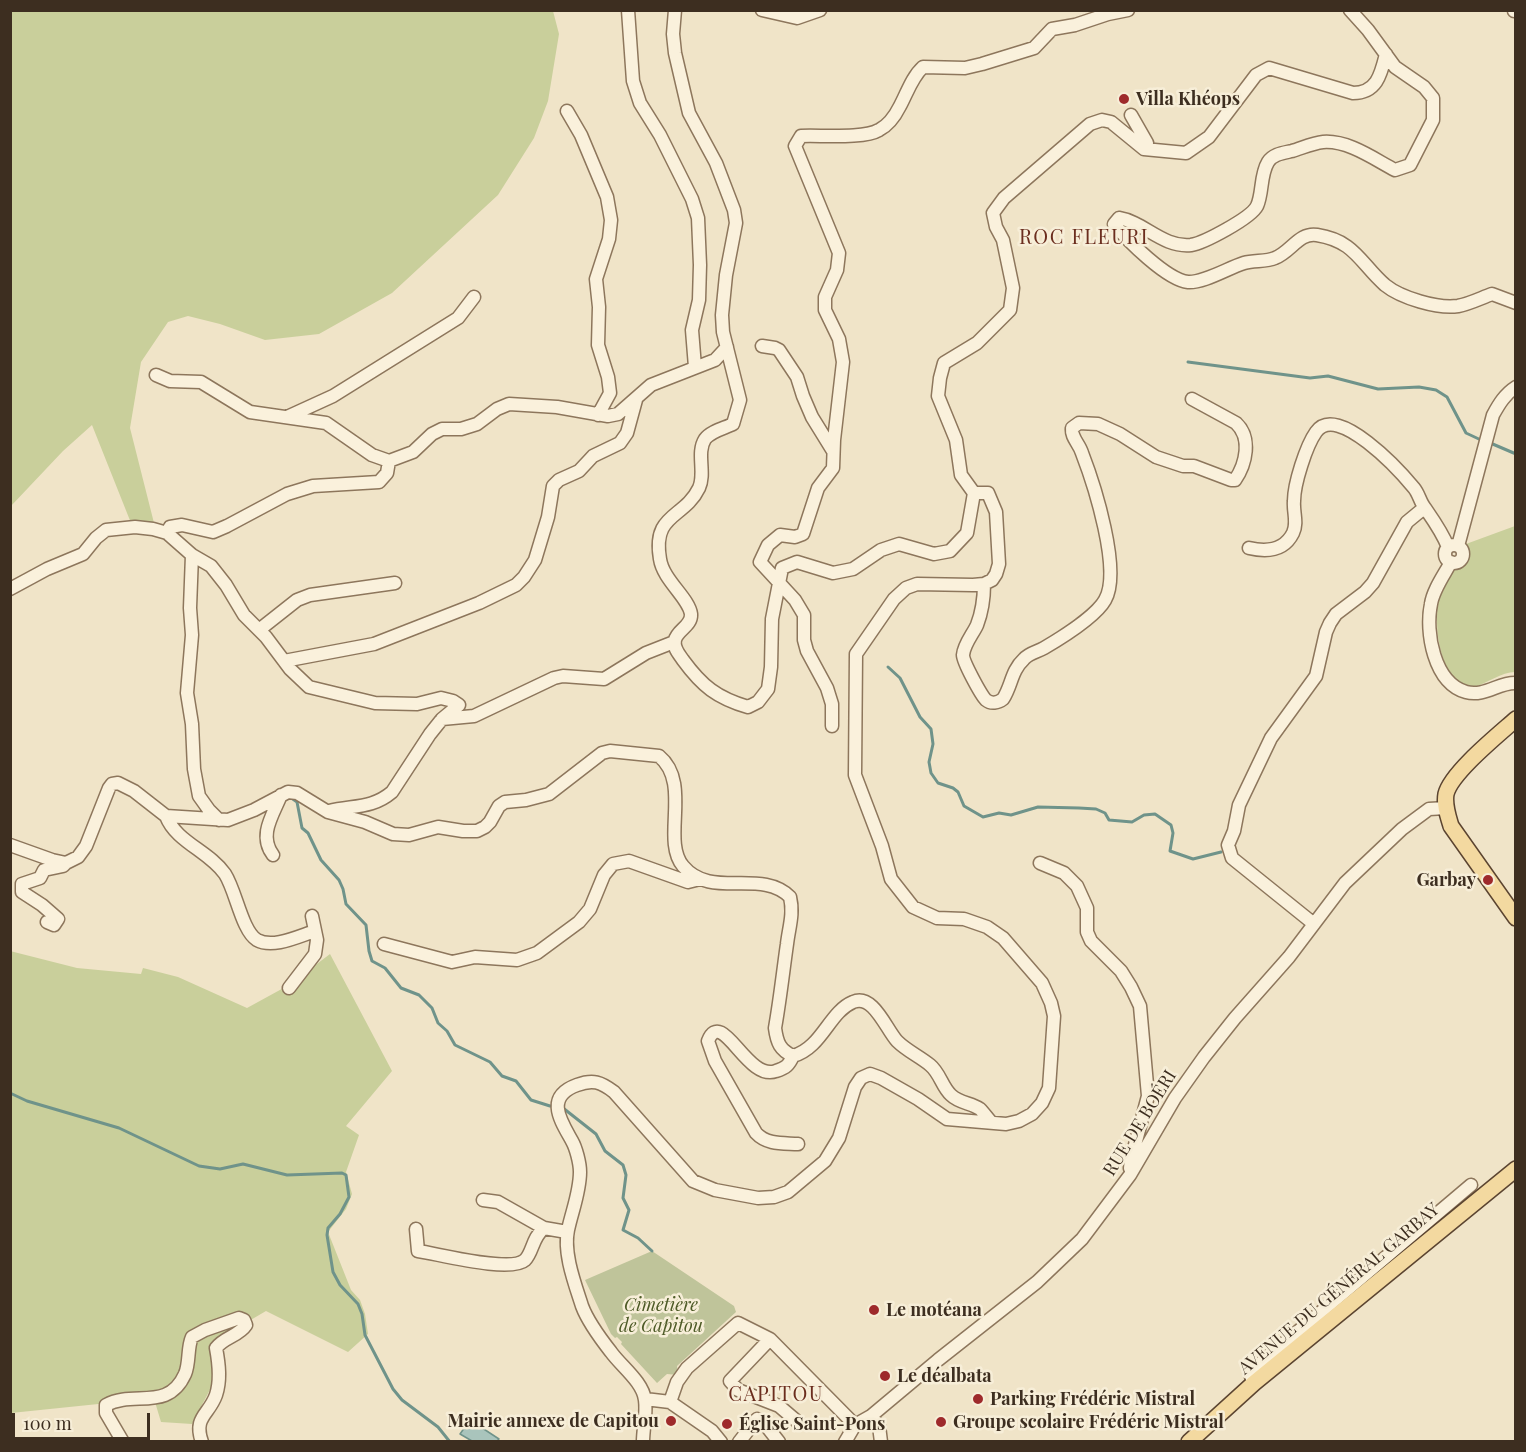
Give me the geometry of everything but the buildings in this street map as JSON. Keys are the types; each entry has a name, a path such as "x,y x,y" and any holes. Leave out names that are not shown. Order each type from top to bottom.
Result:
{"main road":[{"path":"1515,718 1457,776 1448,790 1446,808 1451,826 1515,918"},
{"name":"AVENUE DU GÉNÉRAL GARBAY","path":"1189,1442 1254,1383 1515,1169"}],"street":[{"path":"628,10 633,81 640,103 660,135 692,199 698,218 699,300 692,330 695,367"},
{"path":"675,10 673,34 675,53 689,113 716,163 734,210 736,223 726,275 722,315 740,400 733,424 705,439 702,447 702,479 699,489 668,519 660,531 658,544 660,562 668,579 688,606 691,614 689,622 677,634 674,642 675,649 696,678 712,692 748,707 758,702 768,689 772,619 782,568 797,562 832,573 853,569 881,550 899,544 934,554 950,551 967,533 974,493 961,475 956,440 938,396 944,363 977,343 1010,310 1013,288 1003,240 996,227 993,213 1004,198 1090,124 1102,120 1112,122 1144,149 1186,153 1209,137 1256,75 1269,68 1353,93 1364,93 1373,86 1382,71 1386,54"},
{"path":"762,10 797,18 820,10"},
{"path":"832,726 832,705 827,688 807,651 804,640 804,615 795,600 760,562 768,546 780,535 795,537 803,534 818,488 833,468 843,362 839,339 825,310 825,297 837,270 839,253 795,146 801,136 861,135 878,132 896,115 917,72 923,67 965,68 982,64 1034,48 1052,29 1128,10"},
{"path":"1350,10 1395,67 1424,87 1433,98 1433,120 1410,165 1395,170 1360,151 1344,145 1323,142 1275,155 1268,162 1260,196 1251,215 1199,244 1174,244 1128,220 1119,218 1114,224 1176,279 1190,283 1245,262 1274,259 1291,248 1302,237 1314,234 1333,238 1348,246 1386,285 1402,294 1435,306 1458,306 1492,294 1515,303"},
{"path":"567,111 581,135 607,197 611,220 609,239 596,279 599,307 598,345 608,377 610,393 598,415"},
{"path":"1131,115 1147,143 1144,149"},
{"path":"287,417 333,396 458,318 474,297"},
{"path":"762,346 779,350 797,377 812,417 834,452"},
{"path":"156,375 170,381 201,382 250,412 326,423 372,455 389,461 413,452 432,434 442,429 461,429 477,424 497,409 509,404 557,407 608,416 618,414 651,385 715,360 727,347"},
{"path":"1515,387 1499,404 1453,547 1445,552 1445,557 1451,562 1431,602 1429,623 1440,669 1455,687 1467,692 1479,693 1515,683"},
{"path":"284,661 374,644 468,608 516,585 535,560 548,517 553,486 559,480 579,471 593,456 620,443 627,433 636,398"},
{"path":"984,584 984,601 977,624 963,655 964,662 983,695 988,701 993,702 1003,699 1014,670 1022,660 1043,649 1095,614 1108,594 1111,584 1110,559 1099,508 1082,452 1073,438 1072,428 1079,423 1098,424 1120,434 1156,457 1183,466 1194,466 1235,480 1246,458 1242,428 1192,399"},
{"path":"1249,548 1272,550 1285,543 1293,533 1295,485 1317,430 1329,423 1350,429 1374,448 1413,488 1424,508 1453,547"},
{"path":"167,533 170,527 182,525 213,532 287,494 313,486 379,482 387,473 389,461"},
{"path":"643,1442 645,1399 634,1380 610,1352 586,1316 570,1270 567,1232 574,1212 580,1171 573,1143 557,1111 560,1098 565,1091 591,1081 601,1082 614,1092 693,1181 715,1190 758,1198 774,1197 788,1192 825,1161 839,1138 855,1087 861,1078 870,1074 918,1099 947,1119 992,1123 1019,1121 1032,1114 1042,1103 1049,1088 1054,1016 1042,983 1003,938 987,927 964,919 937,918 913,907 891,879 882,846 855,775 856,654 894,599 906,588 917,584 984,584 992,580 996,574 999,564 996,513 988,493 974,493"},
{"path":"1314,924 1232,858 1228,845 1234,831 1239,805 1270,738 1316,676 1330,623 1336,614 1373,583 1407,522 1424,508"},
{"path":"10,589 47,569 83,554 106,530 135,527 167,533 188,549 192,555 211,566 226,585 244,615 299,679 309,687 317,691 390,704 417,704 441,698 459,705 442,719 392,792 383,800 375,804 328,812"},
{"path":"192,555 190,608 192,635 187,693 192,724 194,769 199,796 219,820"},
{"path":"259,630 297,600 395,583"},
{"path":"442,719 474,716 562,676 604,679 646,653 674,642"},
{"path":"166,816 228,820 239,817 288,792 297,793 328,812 402,835 418,834 438,827 477,831 490,822 499,806 505,802 549,794 602,753 610,751 659,756 665,760 670,770 675,792 676,851 681,864 700,879 713,883 775,886 790,897 793,907 792,921 776,1028 776,1039 782,1051 793,1056 803,1053 812,1046 844,1008 853,1002 862,1000 871,1004 897,1041 932,1066 950,1094 962,1102 979,1108 992,1123"},
{"path":"47,922 54,925 58,919 42,905 21,892 22,885 40,879 44,870 63,866 78,857 86,846 103,800 112,784 118,783 123,784 166,816 173,829 224,873 238,902 246,930 252,936 263,942 279,942 315,931"},
{"path":"273,855 267,844 266,833 281,795"},
{"name":"RUE DE BOÉRI","path":"855,1425 871,1416 1037,1282 1082,1239 1133,1170 1175,1098 1204,1057 1289,957 1345,883 1402,829 1429,808 1446,808"},
{"path":"10,845 66,863"},
{"path":"384,944 452,962 475,957 517,960 537,953 579,922 590,909 604,875 614,864 629,861 688,882 700,879"},
{"path":"1040,863 1064,873 1077,886 1087,908 1087,932 1091,941 1121,971 1140,1006 1148,1096 1131,1160 1130,1168 1133,1170"},
{"path":"289,988 315,954 317,940 312,916"},
{"path":"793,1056 789,1065 773,1073 765,1072 739,1051 725,1033 717,1031 708,1041 715,1061 760,1138 770,1142 798,1144"},
{"path":"1254,1383 1250,1374 1256,1367 1471,1185"},
{"path":"483,1200 498,1202 544,1228 567,1232"},
{"path":"416,1229 418,1251 498,1265 525,1260 536,1234 544,1228"},
{"path":"123,1442 106,1413 106,1405 114,1401 159,1398 167,1394 180,1383 186,1372 192,1337 239,1318 244,1320 246,1325 244,1329 221,1341 216,1348 219,1382 216,1396 200,1420 198,1430 202,1442"},
{"path":"670,1402 677,1382 687,1368 738,1323 770,1339 855,1425 845,1442"},
{"path":"770,1339 730,1381 738,1390 779,1406 799,1423"},
{"path":"645,1399 670,1402 712,1431 721,1442"},
{"path":"871,1416 879,1426 881,1442"},
{"path":"739,1442 757,1419 764,1423 779,1442"}],"green space":[{"path":"11,11 553,11 559,34 548,101 534,138 498,195 392,293 319,334 265,340 220,324 188,316 168,322 141,362 130,428 154,523 131,523 92,425 63,451 11,506"},
{"path":"1515,526 1515,672 1472,688 1455,678 1449,671 1441,652 1437,629 1439,599 1466,544"},
{"path":"10,951 77,968 141,974 143,968 178,977 247,1008 289,985 330,954 392,1071 346,1126 359,1135 346,1172 352,1194 346,1209 328,1232 351,1290 360,1300 365,1314 368,1334 348,1352 266,1311 213,1342 214,1382 192,1424 161,1422 155,1402 108,1403 11,1413"},
{"name":"Cimetière de Capitou","path":"652,1251 734,1306 736,1312 677,1366 678,1375 667,1374 657,1383 621,1344 622,1342 611,1334 585,1280"}],"water":[{"path":"470,1420 499,1439 497,1441 472,1441 460,1434"}],"waterway":[{"path":"1188,362 1310,378 1328,376 1378,389 1419,387 1436,390 1447,397 1466,433 1481,440"},
{"path":"1488,442 1516,454"},
{"path":"888,667 900,678 920,717 931,729 933,744 929,762 931,773 938,783 958,792 964,806 983,817 999,813 1011,815 1038,807 1096,809 1105,813 1109,820 1132,822 1144,815 1155,814 1171,825 1173,833 1170,851 1193,859 1221,852"},
{"path":"290,797 297,802 302,828 308,833 321,860 339,880 346,904 366,925 372,961 385,968 401,988 419,995 432,1008 438,1023 447,1031 455,1045 490,1062 502,1076 516,1081 531,1100 550,1106"},
{"path":"10,1093 27,1101 119,1128 199,1166 220,1169 243,1164 287,1175 342,1173 346,1175 349,1197 340,1214 328,1228 327,1235 333,1272 340,1285 358,1304 365,1335 393,1389 402,1400 438,1427 450,1442"},
{"path":"563,1108 596,1134 605,1151 623,1165 626,1175 623,1198 629,1210 623,1230 638,1238 652,1251"}],"place":[{"name":"Villa Khéops","path":"1124,99"},
{"name":"Garbay","path":"1488,880"},
{"name":"Le motéana","path":"874,1310"},
{"name":"Le déalbata","path":"885,1376"},
{"name":"Parking Frédéric Mistral","path":"978,1399"},
{"name":"Mairie annexe de Capitou","path":"671,1421"},
{"name":"Groupe scolaire Frédéric Mistral","path":"941,1422"},
{"name":"Église Saint-Pons","path":"727,1424"}],"district":[{"name":"ROC FLEURI","path":"1084,238"},
{"name":"CAPITOU","path":"776,1395"}]}
